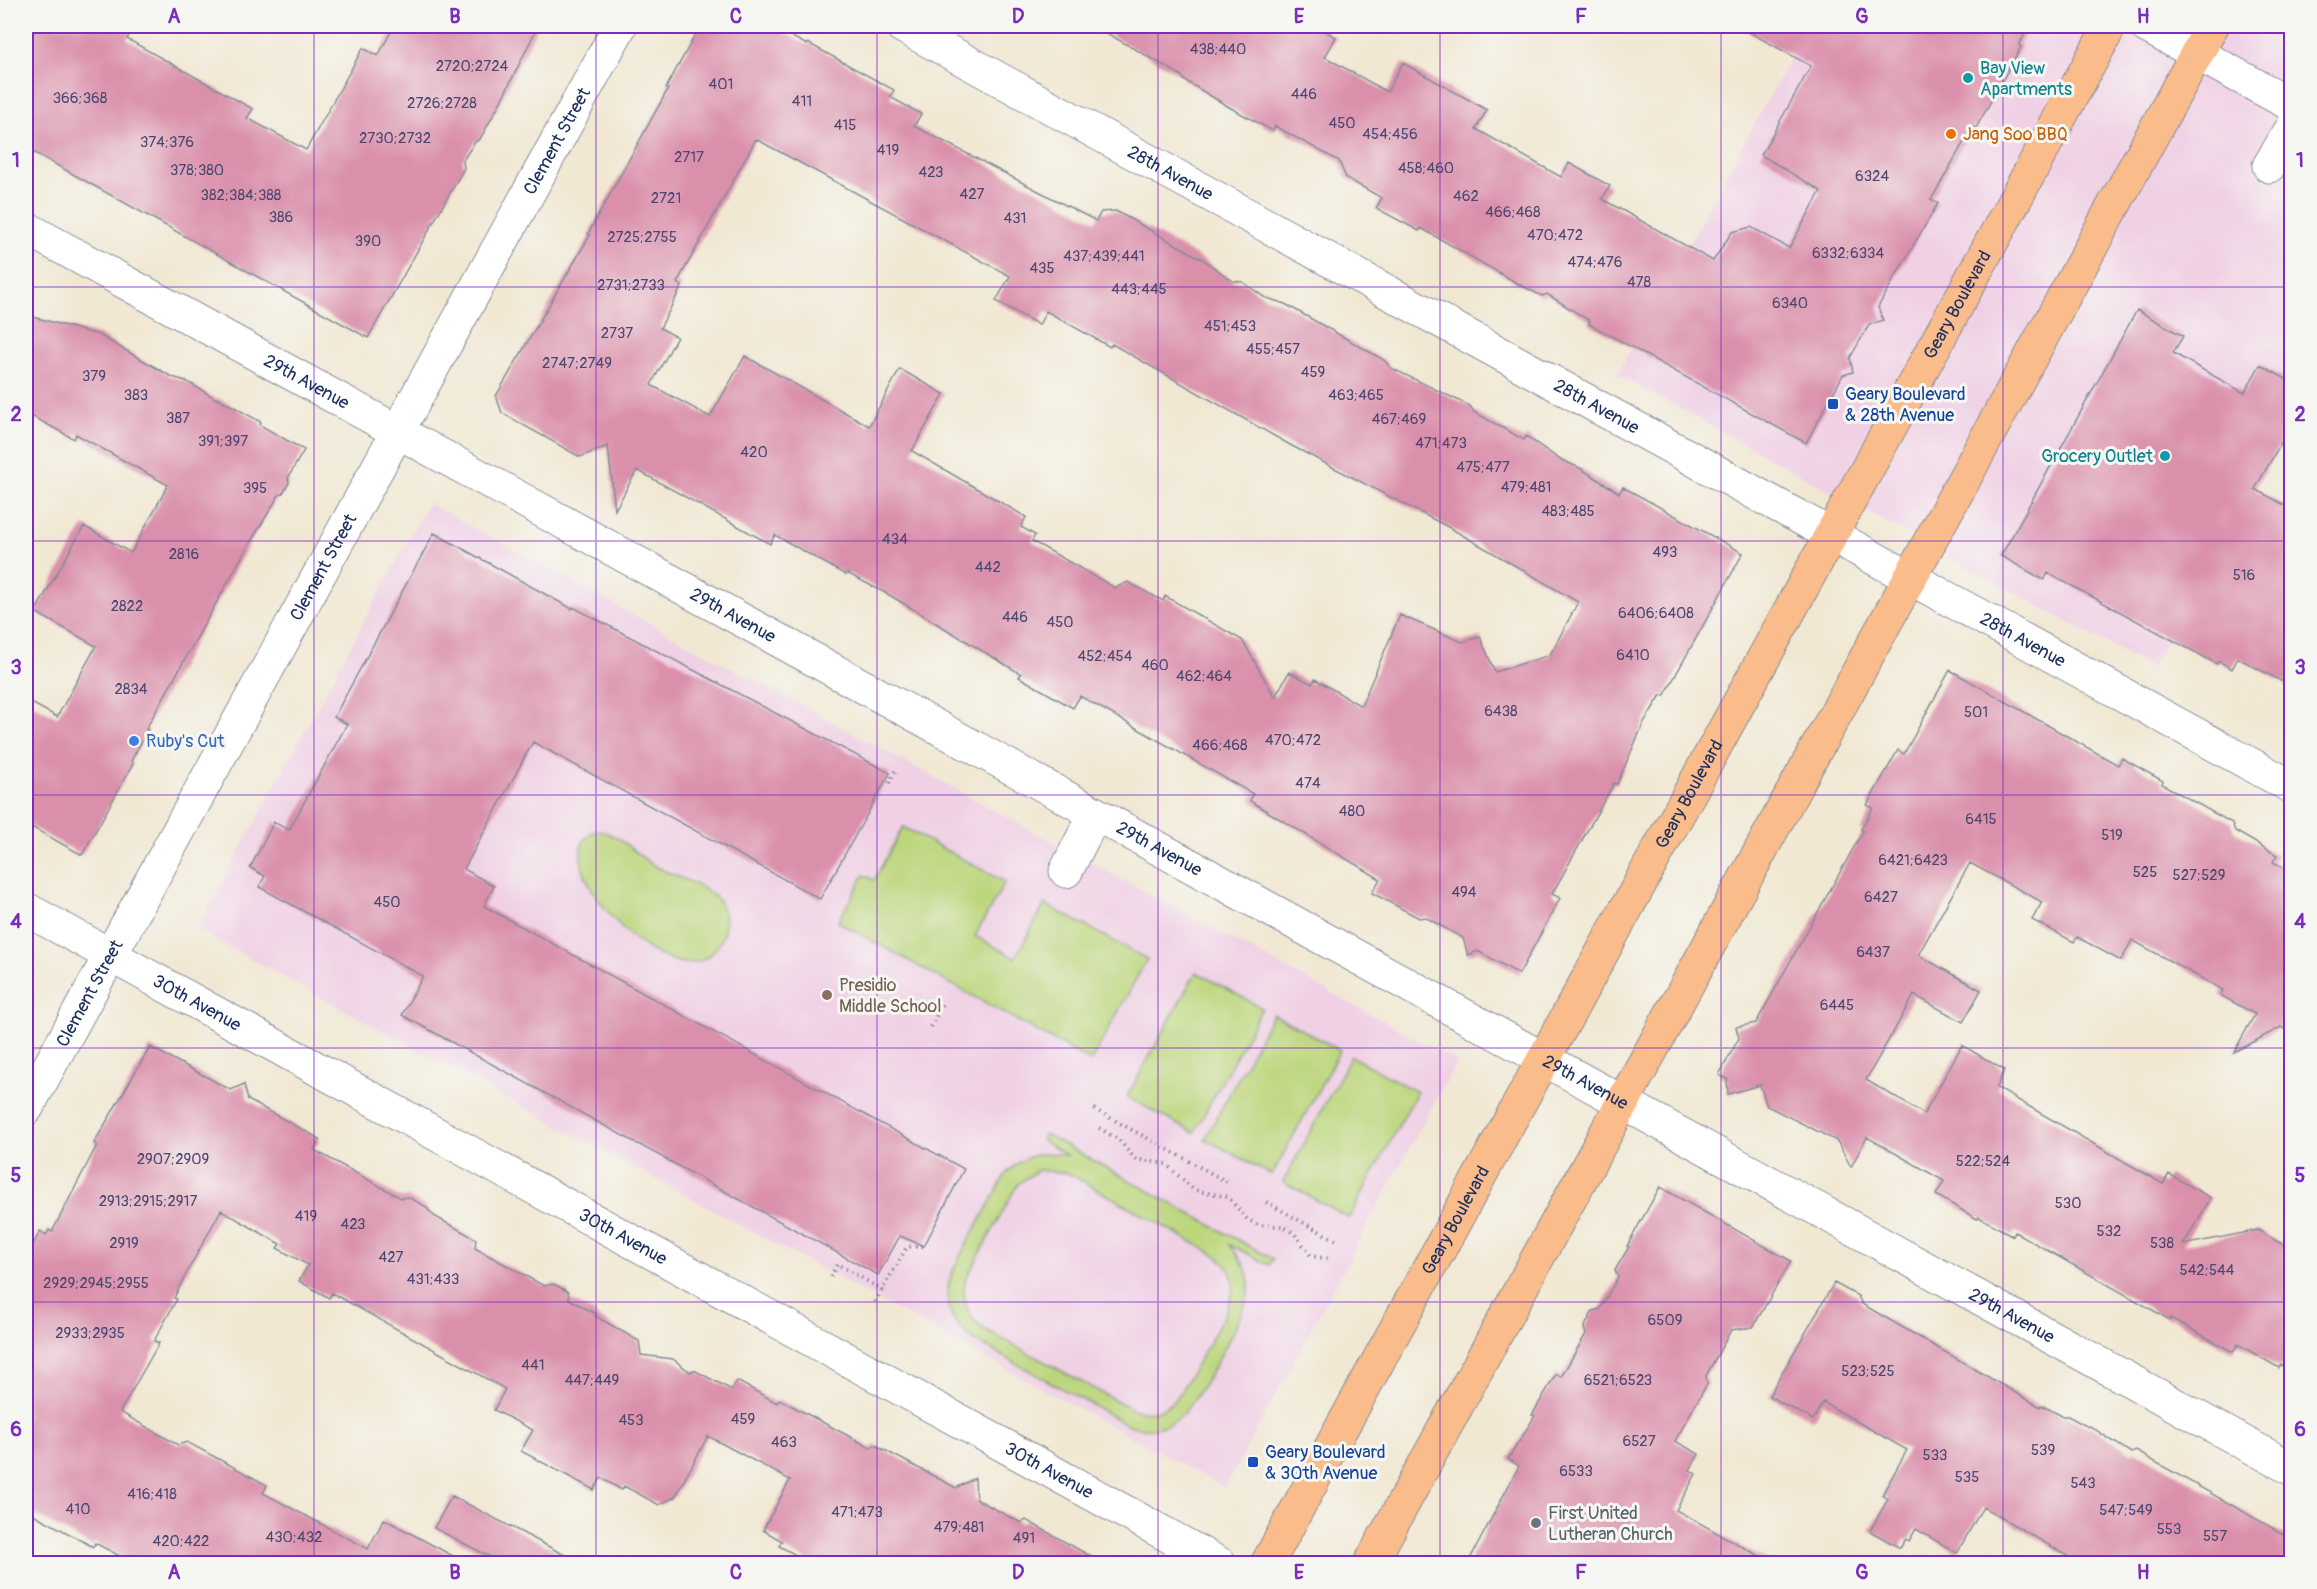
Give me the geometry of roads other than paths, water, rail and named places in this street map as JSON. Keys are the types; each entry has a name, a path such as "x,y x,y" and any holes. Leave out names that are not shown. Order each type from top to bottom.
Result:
{"main road":[{"name":"Geary Boulevard","path":"1267,1563 2110,26"},
{"path":"1370,1563 2212,26"}],"street":[{"name":"Clement Street","path":"26,1109 620,26"},
{"name":"28th Avenue","path":"902,26 2292,787"},
{"path":"2146,26 2292,105"},
{"path":"2270,166 2292,128"},
{"name":"29th Avenue","path":"26,228 2292,1469"},
{"path":"1066,871 1095,814"},
{"name":"30th Avenue","path":"26,909 1220,1563"}],"place":[{"name":"Bay View Apartments","path":"1968,78"},
{"name":"Jang Soo BBQ","path":"1951,134"},
{"name":"Geary Boulevard & 28th Avenue","path":"1833,404"},
{"name":"Grocery Outlet","path":"2165,456"},
{"name":"Ruby's Cut","path":"134,741"},
{"name":"Presidio Middle School","path":"827,995"},
{"name":"Geary Boulevard & 30th Avenue","path":"1253,1462"},
{"name":"First United Lutheran Church","path":"1536,1523"}]}
